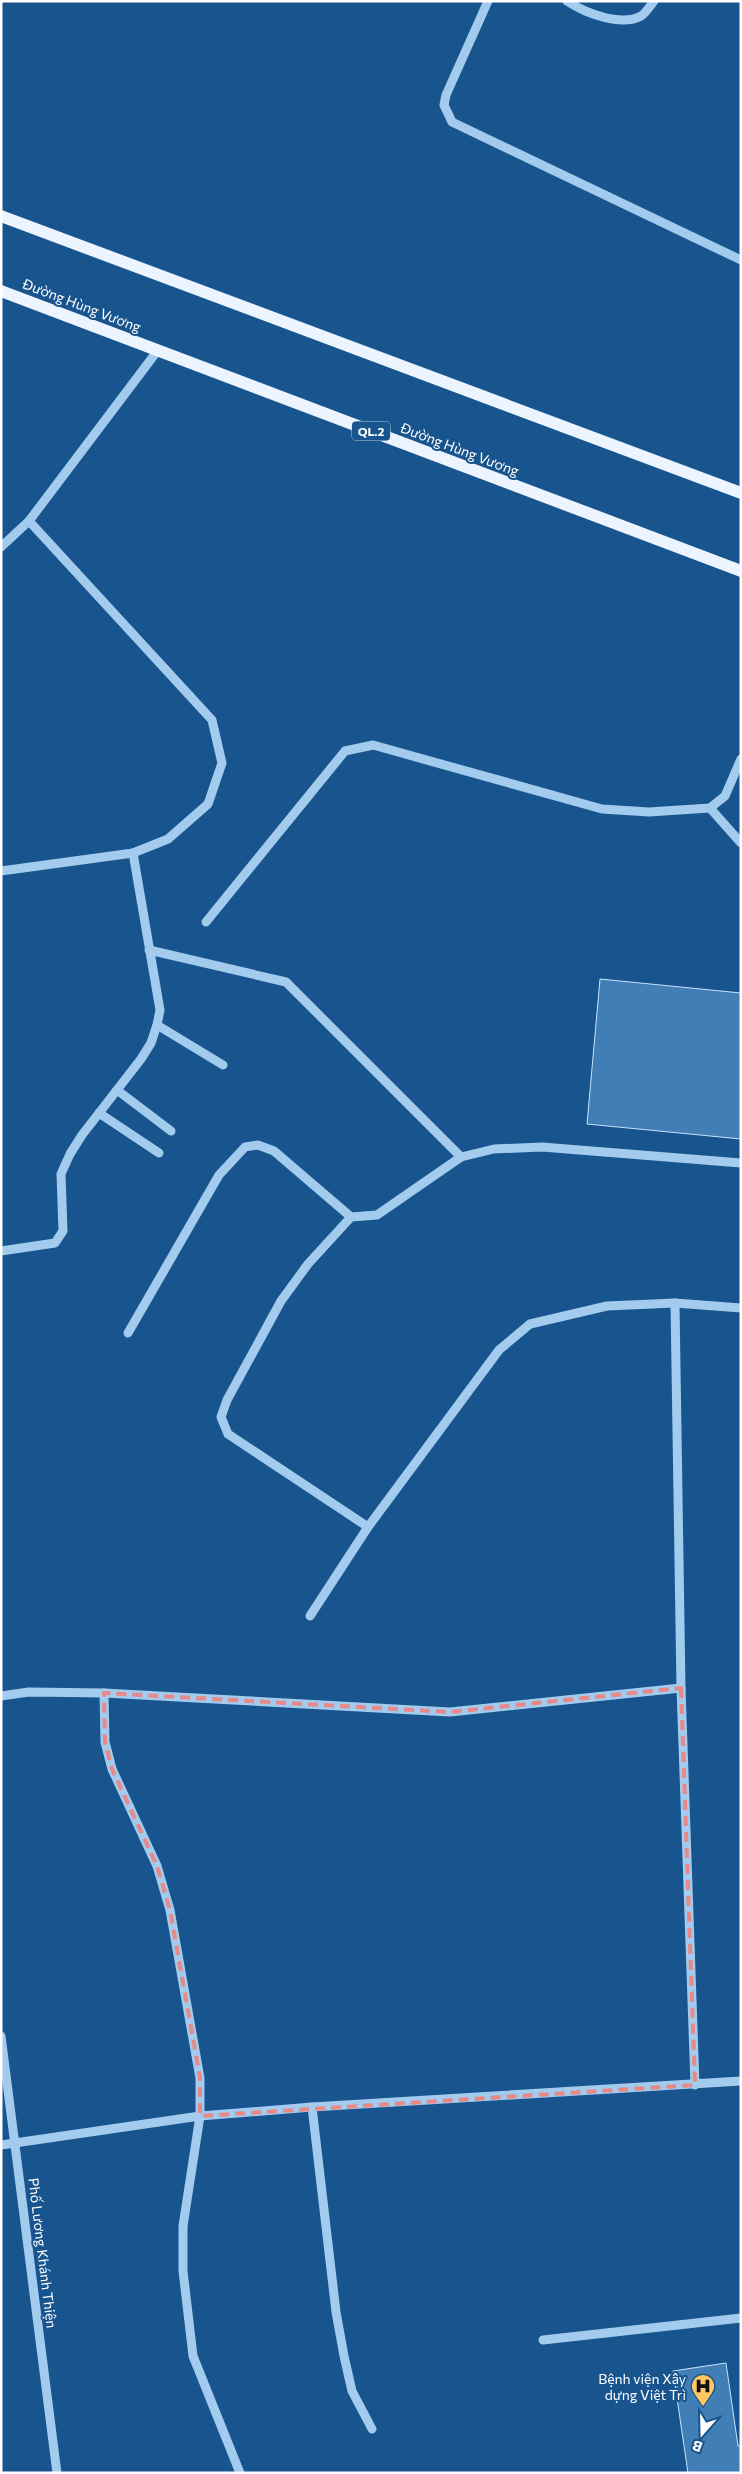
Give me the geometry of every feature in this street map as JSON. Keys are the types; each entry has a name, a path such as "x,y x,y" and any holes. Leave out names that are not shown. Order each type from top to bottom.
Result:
{"main road":[{"path":"1,216 741,493"},
{"name":"Đường Hùng Vương","path":"1,291 741,571"}],"street":[{"path":"488,1 446,95 444,106 452,122 741,260"},
{"path":"567,1 602,16 624,21 641,15 654,1"},
{"path":"1,547 29,521 158,350"},
{"path":"1,871 134,853 168,839 208,804 222,763 212,720 29,521"},
{"path":"206,922 345,751 373,745 602,809 649,812 710,808 725,796 741,759"},
{"path":"710,808 741,843"},
{"path":"1,1251 55,1243 63,1231 61,1174 70,1154 151,1043 160,1010 134,853"},
{"path":"149,950 286,982 461,1157"},
{"path":"157,1025 223,1065"},
{"path":"117,1090 171,1130"},
{"path":"99,1113 159,1153"},
{"path":"128,1334 219,1175 245,1147 258,1145 274,1151 351,1217"},
{"path":"368,1526 228,1434 221,1417 227,1400 281,1302 308,1264 351,1217 376,1215 461,1157 494,1149 542,1147 741,1163"},
{"path":"675,1303 681,1688 695,2085"},
{"path":"310,1616 368,1526 499,1350 530,1324 607,1306 675,1303 741,1308"},
{"path":"1,1696 29,1692 104,1693 450,1712 681,1688"},
{"path":"104,1693 105,1742 112,1769 157,1866 170,1910 200,2078 200,2116 183,2226 183,2271 194,2356 240,2473"},
{"name":"Phố Lương Khánh Thiện","path":"1,2036 57,2473"},
{"path":"1,2146 200,2116 312,2107 741,2081"},
{"path":"312,2107 336,2312 344,2356 352,2391 372,2429"},
{"path":"543,2340 741,2318"}],"highlighted area":[{"path":"681,1688 695,2085 200,2116 200,2078 170,1910 157,1866 112,1769 105,1742 104,1693 450,1712"}],"building":[{"path":"600,979 741,993 741,1139 587,1124"},
{"path":"726,2363 738,2446 741,2446 741,2473 688,2473 673,2371"}],"place":[{"name":"Bệnh viện Xây dựng Việt Trì","path":"703,2407"}]}
